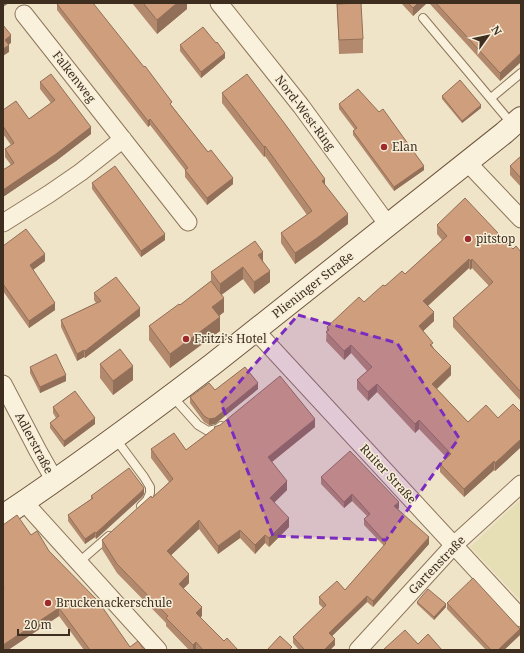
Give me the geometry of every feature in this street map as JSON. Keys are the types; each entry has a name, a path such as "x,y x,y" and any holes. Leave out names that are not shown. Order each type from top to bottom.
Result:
{"main road":[{"name":"Plieninger Straße","path":"3,516 55,481 172,396 517,122"}],"street":[{"name":"Nord-West-Ring","path":"219,3 301,106 388,225"},
{"name":"Falkenweg","path":"24,14 188,222"},
{"path":"3,223 81,172 123,139"},
{"path":"467,162 521,219"},
{"name":"Ruiter Straße","path":"255,330 288,371 454,545 521,618"},
{"name":"Adlerstraße","path":"3,384 55,481"},
{"name":"Gartenstraße","path":"358,650 454,545 521,484"},
{"path":"24,502 158,650"}],"lane":[{"path":"423,18 491,98 517,122"},
{"path":"491,98 521,73"},
{"path":"172,396 198,425 208,431 217,429 227,420"},
{"path":"115,437 144,476 150,487 150,493 147,500 133,514"},
{"path":"79,562 116,529"}],"highlighted area":[{"path":"298,315 397,343 459,438 386,540 273,536 221,403"}],"shaded area":[{"path":"521,499 521,601 470,547"}],"building":[{"path":"93,3 144,67 145,66 172,102 170,104 208,152 211,150 233,178 207,198 185,170 188,168 150,119 148,121 57,4"},
{"path":"143,3 177,3 157,20"},
{"path":"361,3 363,39 339,40 337,4"},
{"path":"408,3 418,3 413,8"},
{"path":"436,3 521,3 521,53 500,73"},
{"path":"3,25 11,35 5,40 9,45 3,49"},
{"path":"203,27 225,53 201,72 180,45"},
{"path":"51,74 91,127 56,154 3,190 3,170 14,163 5,149 14,143 3,126 3,110 16,101 29,119 55,100 40,82"},
{"path":"247,74 325,179 322,181 348,214 295,253 281,233 312,211 265,146 264,147 222,93"},
{"path":"460,80 481,105 462,121 442,96"},
{"name":"Elan","path":"358,89 379,112 383,109 424,166 394,187 353,131 357,128 339,104"},
{"path":"521,156 521,178 510,166"},
{"path":"115,166 165,234 141,251 92,183"},
{"path":"465,198 513,249 516,246 521,252 521,390 520,391 453,318 493,282 472,259 470,261 469,259 423,301 434,312 419,326 433,343 430,345 451,366 432,384 468,422 486,405 498,418 513,404 521,412 521,439 495,463 494,461 464,489 440,464 451,454 419,420 415,424 377,384 368,392 357,380 372,367 351,345 344,351 326,332 329,330 327,327 359,297 364,302 402,271 405,274 447,236 437,225"},
{"path":"26,229 45,254 30,265 55,303 29,321 3,284 3,246"},
{"path":"255,241 263,252 258,255 270,271 254,282 243,267 220,284 211,272"},
{"path":"116,277 140,308 85,351 84,350 77,354 61,320 101,301 94,293"},
{"path":"211,281 224,298 212,307 220,317 170,354 149,326 179,304 180,305"},
{"path":"120,349 133,366 113,381 100,364"},
{"path":"56,354 66,375 40,387 30,367"},
{"path":"245,367 258,383 215,418 209,419 204,416 190,397 209,383 215,390"},
{"path":"280,376 315,419 268,457 287,481 270,498 289,518 269,538 265,535 255,545 240,530 218,546 199,520 167,551 189,574 179,584 202,607 196,613 224,641 227,638 238,650 203,650 196,642 193,645 166,618 168,616 117,564 102,540 151,496 152,498 173,479 151,449 174,433 186,450 215,428 214,427 220,425"},
{"path":"75,391 95,418 64,441 50,423 59,416 53,407"},
{"path":"350,451 399,502 394,506 429,537 373,601 367,596 329,633 335,639 324,650 305,650 293,637 326,605 319,597 337,581 345,590 386,543 364,519 370,514 352,494 344,502 321,477"},
{"path":"129,468 144,488 96,533 95,532 85,539 68,515 93,498 91,496"},
{"name":"Bruckenackerschule","path":"17,515 31,535 37,531 49,551 98,601 130,647 138,641 144,650 90,650 59,608 3,645 3,525"},
{"path":"473,578 520,629 498,650 491,650 447,603"},
{"path":"428,589 446,604 434,617 417,602"},
{"path":"405,630 418,644 428,634 442,650 383,650"},
{"path":"280,636 292,647 289,650 267,650"}],"place":[{"name":"Elan","path":"384,147"},
{"name":"pitstop","path":"468,239"},
{"name":"Fritzi's Hotel","path":"186,339"},
{"name":"Bruckenackerschule","path":"48,603"}]}
